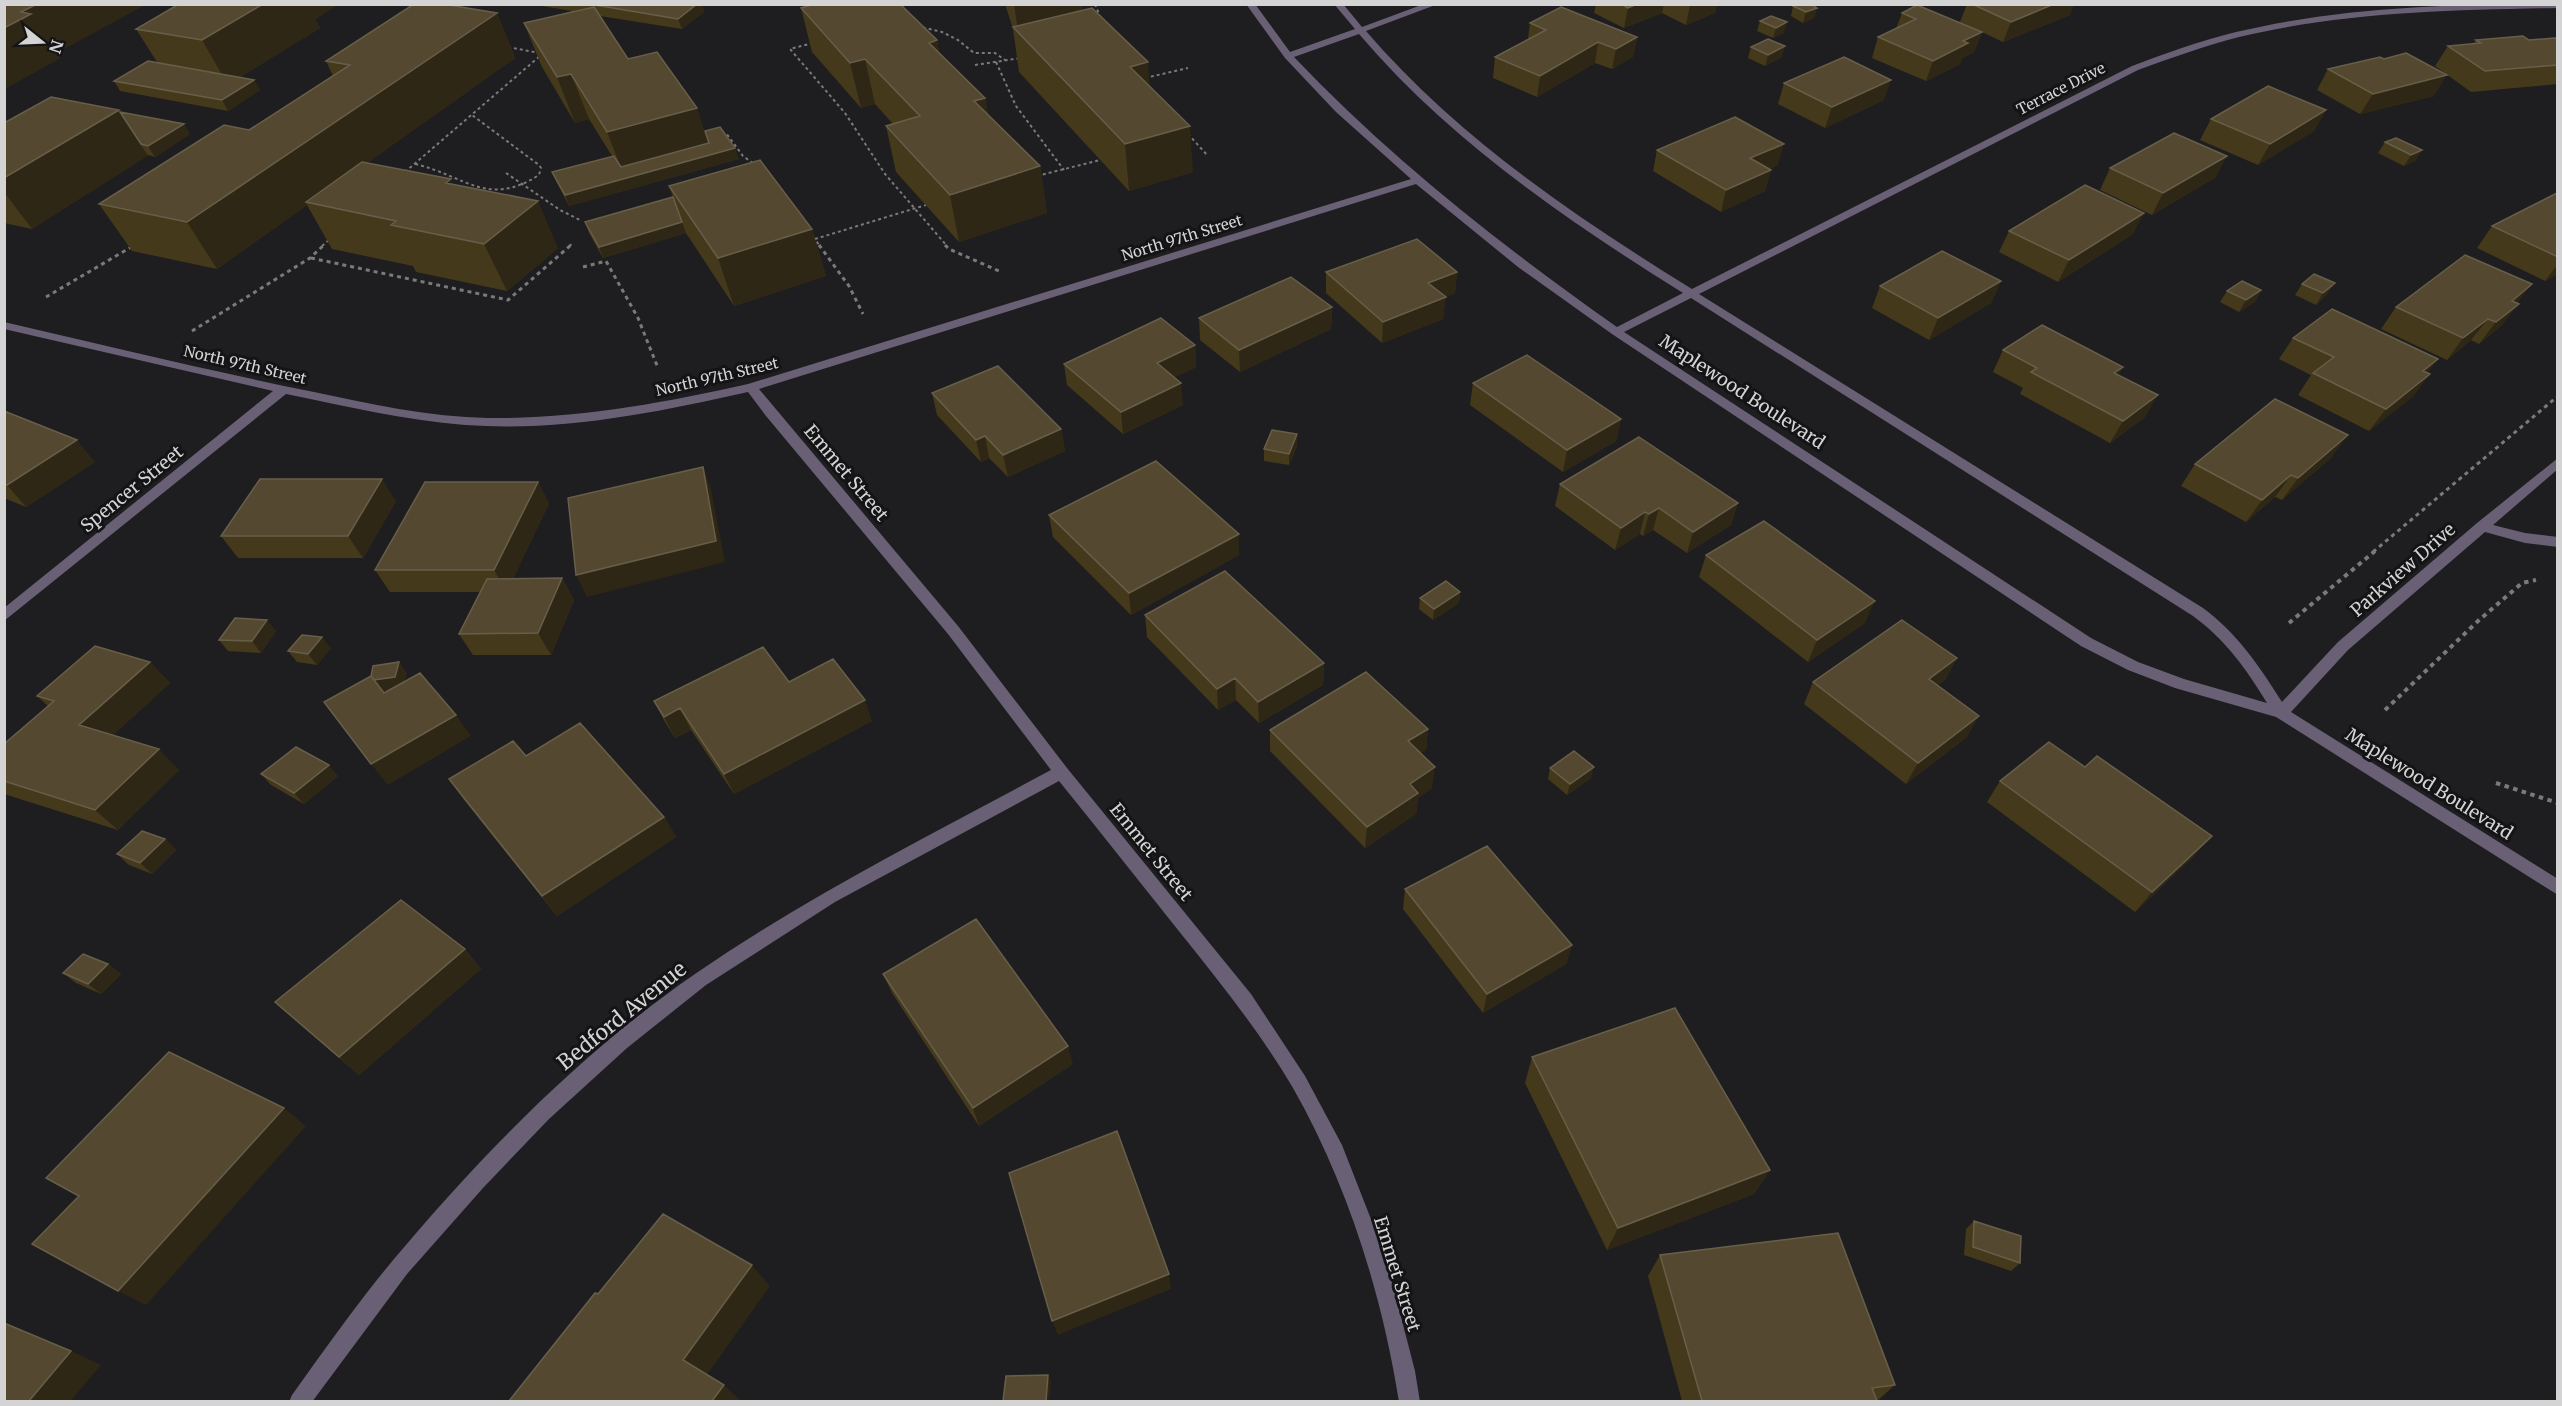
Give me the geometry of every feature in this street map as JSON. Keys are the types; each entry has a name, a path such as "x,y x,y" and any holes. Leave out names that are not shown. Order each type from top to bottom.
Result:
{"street":[{"name":"Maplewood Boulevard","path":"1250,4 1288,56 1339,110 1418,180 1522,265 1616,332 2086,642 2133,666 2180,684 2281,713 2558,888"},
{"name":"Maplewood Boulevard","path":"1338,4 1359,31 1424,97 1504,164 1581,222 1692,294 2166,590 2210,621 2234,644 2255,670 2281,713"},
{"path":"1288,56 1434,4"},
{"name":"Terrace Drive","path":"1616,332 2134,68 2173,52 2282,24 2344,15 2437,6 2558,5"},
{"name":"North 97th Street","path":"4,325 283,390 386,411 457,421 521,422 576,418 661,407 752,387 1418,180"},
{"name":"Emmet Street","path":"752,387 770,413 953,630 1061,772 1245,1000 1299,1082 1335,1151 1375,1255 1405,1371 1410,1401"},
{"name":"Spencer Street","path":"4,616 283,390"},
{"name":"Parkview Drive","path":"2281,713 2343,646 2558,462"},
{"path":"2482,526 2525,538 2558,542"},
{"name":"Bedford Avenue","path":"299,1401 400,1267 468,1190 542,1113 621,1042 700,981 828,897 1061,772"}],"path":[{"path":"448,12 461,4"},
{"path":"1095,4 1102,20"},
{"path":"912,25 942,32 958,39 974,53 995,53 1005,60"},
{"path":"820,41 790,49 845,112 885,174 949,249 1052,294"},
{"path":"405,172 543,53 500,46"},
{"path":"975,65 1026,57"},
{"path":"996,62 1016,106 1064,170"},
{"path":"1140,79 1188,68"},
{"path":"414,164 428,167 487,190 504,191 524,185 539,175 541,168 539,165 472,115"},
{"path":"1184,130 1208,156"},
{"path":"718,135 726,133 743,156 758,167"},
{"path":"1030,177 1101,160"},
{"path":"506,173 580,220"},
{"path":"815,239 926,205"},
{"path":"808,230 849,286 862,313 863,332 857,355"},
{"path":"146,358 310,258 325,246 334,233"},
{"path":"37,302 141,240"},
{"path":"310,258 508,300 572,244"},
{"path":"583,267 606,261 622,289 638,318 661,377 661,407"},
{"path":"2289,623 2558,396"},
{"path":"2385,710 2478,621 2522,583 2543,579"},
{"path":"2496,783 2558,803"}],"building":[{"path":"4,4 37,4 21,12 31,14 4,28"},
{"path":"179,4 263,4 202,40 136,29"},
{"path":"414,4 443,4 497,13 187,222 99,204 224,125 249,130 350,65 326,61"},
{"path":"589,4 697,4 678,19"},
{"path":"815,4 900,4 937,40 929,43 985,98 974,101 1040,166 950,195 886,126 920,116 865,59 850,63 801,8"},
{"path":"1621,4 1637,4 1628,8"},
{"path":"1810,4 1817,8 1806,12 1793,6"},
{"path":"1972,4 2054,4 2011,22"},
{"path":"1917,5 1982,32 1963,41 1968,43 1933,61 1878,37 1916,19 1902,13"},
{"path":"594,7 628,59 657,52 697,108 607,132 571,74 557,77 524,23"},
{"path":"1561,7 1637,37 1616,49 1598,42 1540,76 1495,57 1546,30 1530,23"},
{"path":"1092,8 1148,62 1130,67 1190,126 1125,144 1013,27"},
{"path":"1771,16 1787,22 1776,28 1760,21"},
{"path":"2523,36 2529,40 2558,39 2558,65 2485,71 2448,46 2481,43 2476,40"},
{"path":"1768,39 1785,46 1768,55 1751,47"},
{"path":"2406,53 2447,75 2373,94 2328,69 2380,57 2384,59"},
{"path":"1844,57 1891,80 1832,107 1784,83"},
{"path":"148,61 254,80 222,100 114,81"},
{"path":"2268,86 2326,110 2270,144 2211,119"},
{"path":"51,97 119,110 4,178 4,123"},
{"path":"120,112 184,124 148,146 141,144"},
{"path":"1735,117 1784,144 1750,158 1771,170 1726,190 1657,150"},
{"path":"720,127 735,148 565,195 552,172 614,156 621,167 709,143 705,131"},
{"path":"2174,133 2227,156 2163,193 2110,168"},
{"path":"2396,138 2422,150 2411,155 2385,142"},
{"path":"760,160 812,229 718,258 669,186"},
{"path":"362,162 451,179 446,183 538,201 484,244 391,225 396,221 306,202"},
{"path":"2085,185 2144,213 2069,260 2009,231"},
{"path":"2557,193 2558,257 2492,226"},
{"path":"673,197 682,222 599,247 585,222"},
{"path":"1417,239 1457,272 1428,283 1446,297 1383,322 1326,272"},
{"path":"1942,251 2001,281 1938,318 1880,286"},
{"path":"2465,255 2532,284 2512,301 2519,304 2496,322 2488,319 2463,338 2396,307"},
{"path":"2314,274 2335,283 2323,293 2302,284"},
{"path":"1291,277 1332,307 1239,350 1199,318"},
{"path":"2242,281 2261,290 2246,300 2227,291"},
{"path":"2332,309 2438,359 2423,371 2430,374 2386,409 2313,373 2334,357 2293,338"},
{"path":"1161,318 1195,345 1157,363 1181,383 1121,412 1064,364"},
{"path":"2042,325 2123,367 2114,373 2158,395 2123,421 2031,372 2037,368 2003,350"},
{"path":"1527,355 1621,419 1567,450 1473,383"},
{"path":"998,366 1061,429 1003,455 985,436 976,440 932,393"},
{"path":"2275,399 2348,435 2298,478 2291,475 2262,500 2195,464"},
{"path":"4,411 77,440 4,485"},
{"path":"1272,430 1297,434 1289,454 1264,449"},
{"path":"1639,437 1738,503 1693,532 1659,508 1649,514 1645,512 1621,528 1560,484"},
{"path":"1156,461 1239,534 1129,593 1049,515"},
{"path":"703,467 716,541 576,575 568,498"},
{"path":"260,479 382,479 348,536 221,536"},
{"path":"425,482 538,482 494,570 375,570"},
{"path":"1764,521 1875,601 1817,640 1706,555"},
{"path":"1225,571 1324,663 1258,702 1235,678 1217,689 1145,615"},
{"path":"562,578 538,633 459,634 487,579"},
{"path":"1446,581 1460,592 1434,609 1420,598"},
{"path":"235,618 267,620 252,641 219,640"},
{"path":"1902,620 1957,658 1929,679 1979,716 1918,763 1813,682"},
{"path":"302,635 322,637 308,654 288,651"},
{"path":"95,646 150,662 79,725 159,749 95,810 4,781 4,744 54,701 37,696"},
{"path":"763,647 789,682 833,659 865,700 724,774 680,708 664,717 654,701"},
{"path":"399,662 395,677 374,680 371,676 373,666"},
{"path":"1366,672 1428,729 1408,741 1435,767 1410,784 1418,793 1367,827 1270,730"},
{"path":"420,673 456,715 371,764 324,702 371,676 384,693"},
{"path":"580,723 664,817 542,896 449,779 513,741 526,756"},
{"path":"2049,742 2085,767 2097,756 2212,836 2152,892 2000,781"},
{"path":"296,747 329,765 294,793 261,774"},
{"path":"1574,751 1594,767 1570,784 1550,768"},
{"path":"142,831 165,839 140,863 117,854"},
{"path":"1487,846 1572,945 1487,994 1405,889"},
{"path":"401,900 465,949 339,1057 275,1002"},
{"path":"976,919 1068,1046 973,1108 883,974"},
{"path":"83,954 108,964 88,984 63,973"},
{"path":"1675,1008 1770,1170 1618,1228 1532,1057"},
{"path":"169,1052 284,1108 118,1291 32,1244 79,1196 46,1178"},
{"path":"1117,1131 1169,1274 1052,1321 1009,1173"},
{"path":"663,1214 752,1265 683,1360 724,1385 712,1401 509,1401 595,1293 598,1294"},
{"path":"1974,1221 2021,1236 2020,1263 1973,1247"},
{"path":"1838,1233 1895,1385 1872,1388 1877,1401 1702,1401 1660,1255"},
{"path":"4,1323 71,1351 29,1401 4,1401"},
{"path":"1048,1375 1046,1401 1003,1401 1006,1376"}]}
